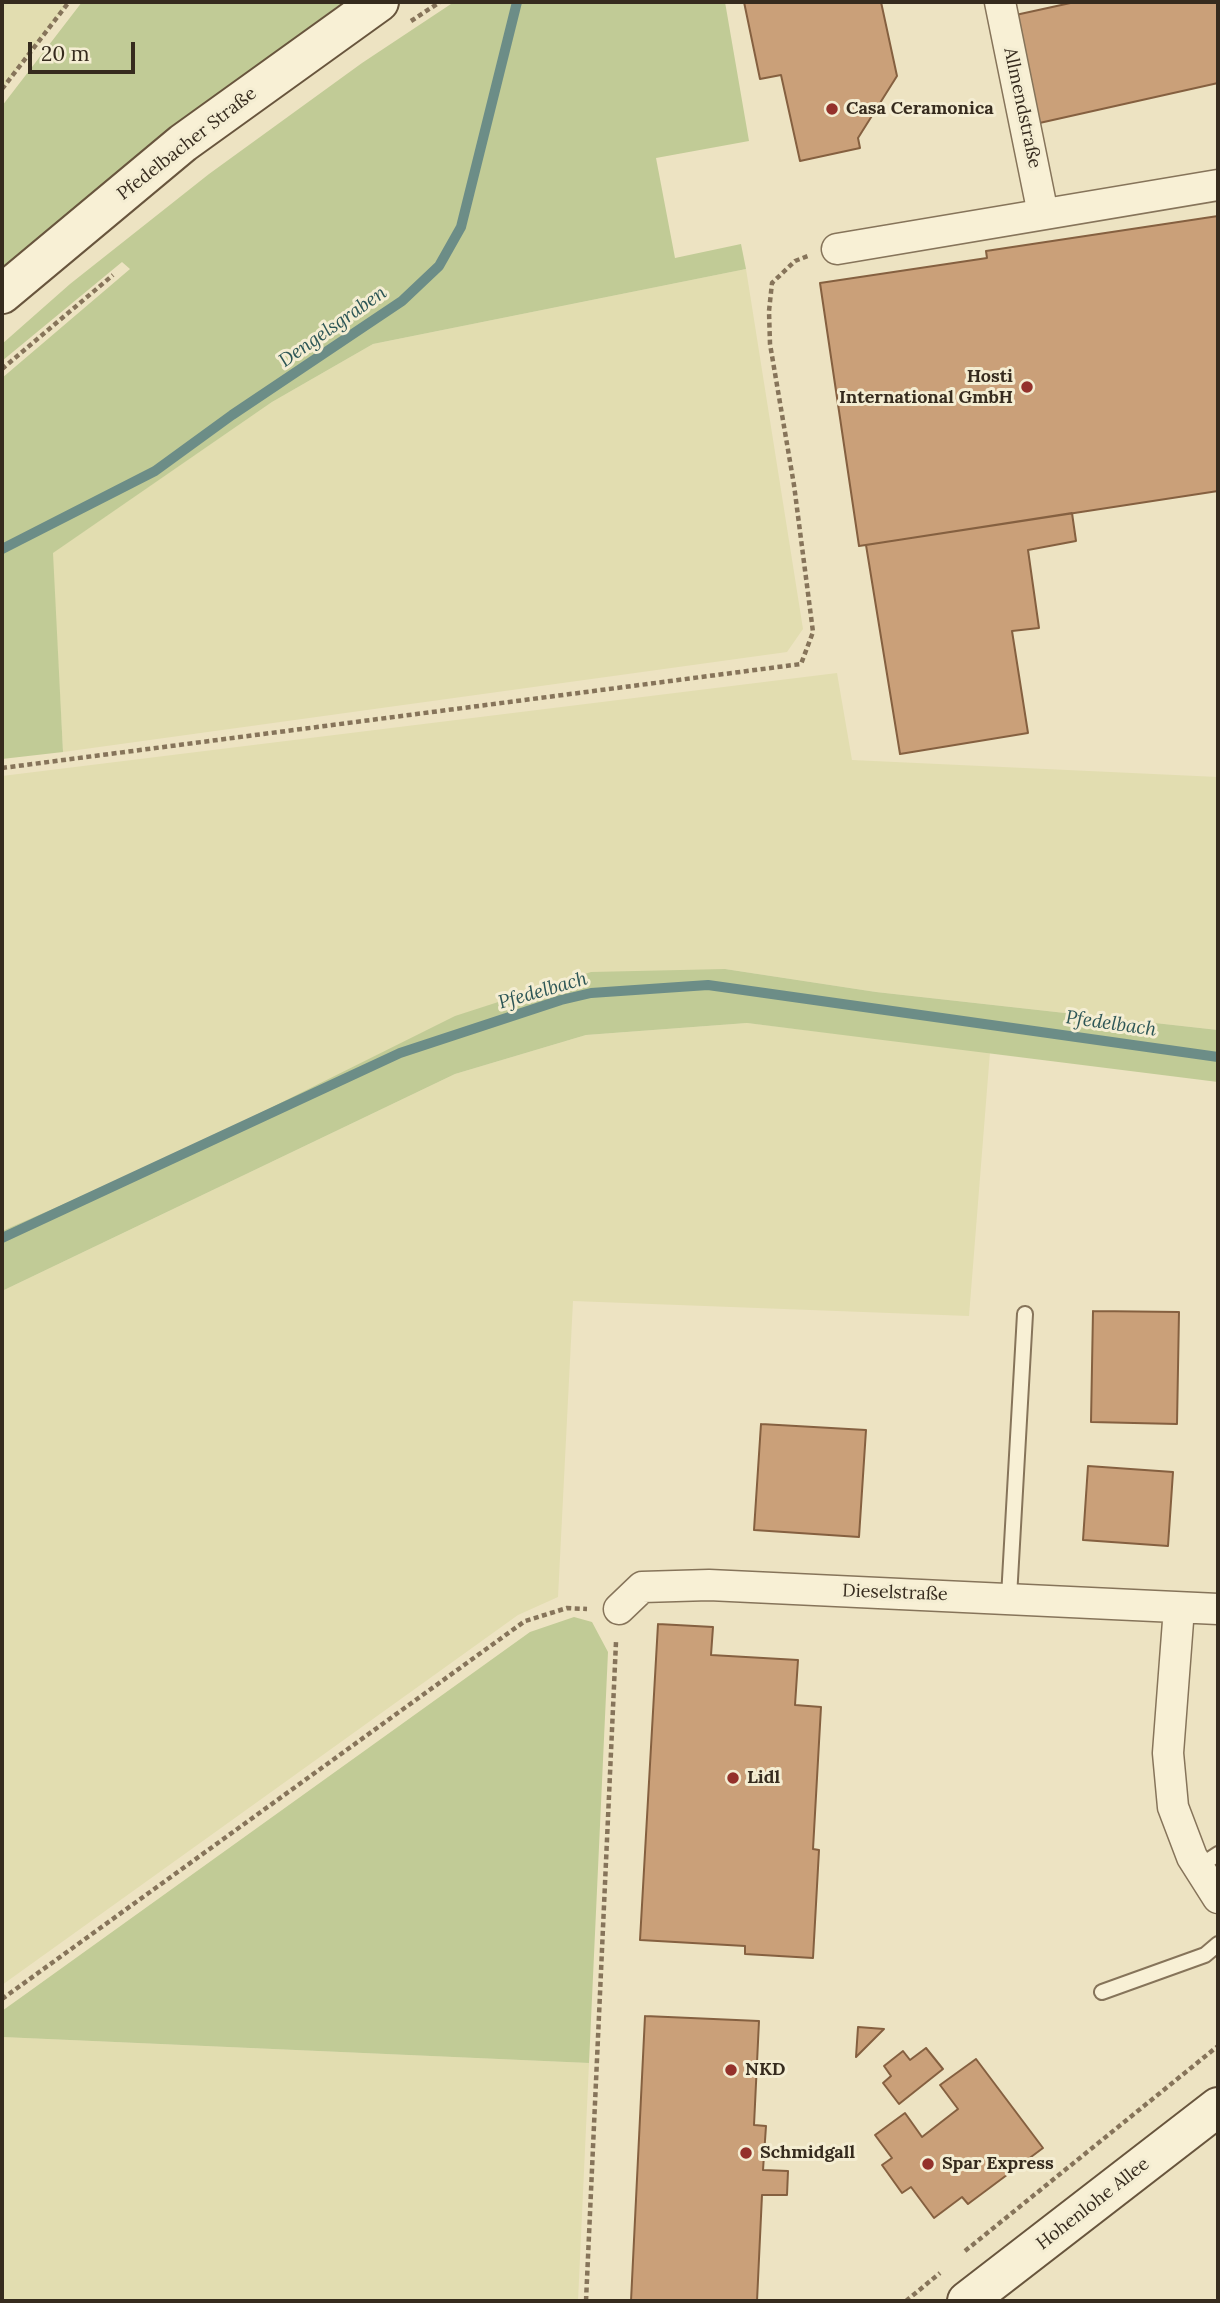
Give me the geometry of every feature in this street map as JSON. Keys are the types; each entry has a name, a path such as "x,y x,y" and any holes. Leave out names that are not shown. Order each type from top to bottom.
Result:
{"main road":[{"name":"Pfedelbacher Straße","path":"2,294 184,143 379,2"},
{"name":"Hohenlohe Allee","path":"967,2301 1218,2107"}],"street":[{"name":"Allmendstraße","path":"1000,2 1043,214"},
{"path":"837,249 1218,185"},
{"name":"Dieselstraße","path":"619,1609 642,1587 709,1586 1009,1597 1218,1609"},
{"path":"1179,1608 1168,1753 1174,1807 1208,1860 1218,1898"}],"lane":[{"path":"1009,1597 1025,1314"},
{"path":"1102,1992 1205,1955 1218,1944"}],"path":[{"path":"2,89 69,2"},
{"path":"2,768 801,664 813,632 794,485 770,344 768,311 772,283 795,261 837,249"},
{"path":"2,369 113,275"},
{"path":"2,1999 525,1620 567,1608 619,1609 586,2301"},
{"path":"957,2258 1218,2046"},
{"path":"906,2301 947,2267"}],"shaded area":[{"path":"2,2 69,2 2,89"},
{"path":"746,269 803,629 787,652 63,752 52,553 272,402 373,344"},
{"path":"837,673 852,760 1218,777 1218,1030 876,992 725,969 178,1154 2,1231 2,776"},
{"path":"747,1023 990,1052 969,1316 573,1301 558,1597 518,1615 2,1985 2,1291 455,1074 586,1035"},
{"path":"2,2037 589,2063 578,2301 2,2301"}],"green space":[{"path":"82,2 343,2 178,124 2,269 2,106"},
{"path":"454,2 725,2 749,141 656,158 675,258 741,244 746,269 373,344 272,402 53,553 63,752 2,759 2,378 130,269 122,262 2,361 2,344 70,284 209,174 362,63"},
{"path":"725,969 876,992 1218,1030 1218,1082 747,1023 586,1035 455,1074 2,1291 2,1231 178,1154 455,1016 591,972"},
{"path":"574,1617 592,1622 608,1652 589,2063 2,2037 2,2011 530,1632"}],"building":[{"name":"Casa Ceramonica","path":"744,2 881,2 897,76 858,138 860,148 800,161 781,75 760,79"},
{"path":"1075,2 1218,2 1218,83 1035,124 1011,16"},
{"name":"Hosti International GmbH","path":"1218,216 1218,491 859,546 820,283 987,258 986,251"},
{"path":"1072,513 1076,541 1028,550 1039,628 1012,631 1028,733 900,754 866,545"},
{"path":"1093,1311 1179,1312 1177,1424 1091,1422"},
{"path":"761,1424 866,1430 859,1537 754,1530"},
{"path":"1088,1466 1173,1472 1168,1546 1083,1540"},
{"name":"Lidl","path":"658,1624 713,1627 711,1655 798,1660 795,1705 821,1707 813,1849 819,1850 813,1958 745,1954 745,1946 640,1940"},
{"path":"645,2016 759,2021 754,2125 766,2126 763,2170 788,2171 787,2195 762,2195 757,2301 631,2301"},
{"path":"858,2027 884,2029 856,2057"},
{"path":"926,2048 943,2069 899,2104 883,2083 891,2076 884,2066 903,2051 910,2060"},
{"path":"976,2059 1043,2148 968,2204 962,2197 934,2218 911,2187 902,2193 882,2165 892,2158 875,2135 905,2113 922,2137 958,2109 940,2085"}],"waterway":[{"name":"Dengelsgraben","path":"2,549 155,471 232,415 402,301 439,266 461,227 517,2"},
{"name":"Pfedelbach","path":"2,1238 400,1053 561,1000 591,993 708,985 1218,1057"}],"place":[{"name":"Casa Ceramonica","path":"832,109"},
{"name":"Hosti International GmbH","path":"1027,387"},
{"name":"Lidl","path":"733,1778"},
{"name":"NKD","path":"731,2070"},
{"name":"Schmidgall","path":"746,2153"},
{"name":"Spar Express","path":"928,2164"}]}
